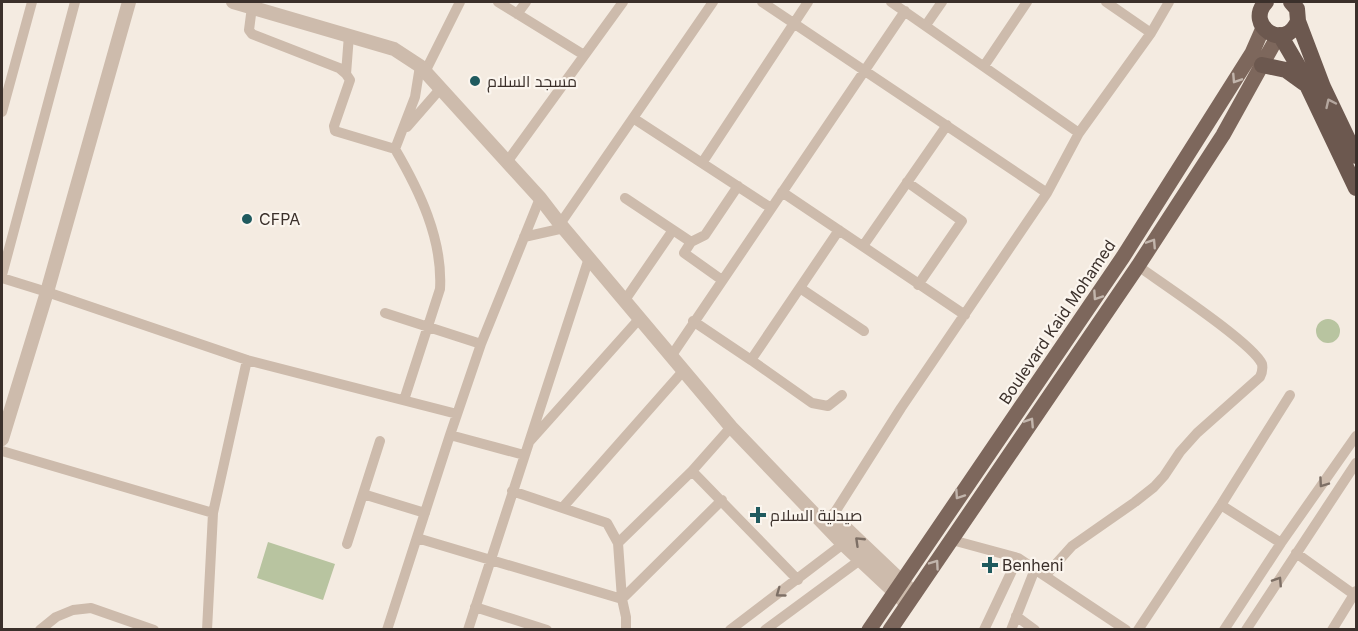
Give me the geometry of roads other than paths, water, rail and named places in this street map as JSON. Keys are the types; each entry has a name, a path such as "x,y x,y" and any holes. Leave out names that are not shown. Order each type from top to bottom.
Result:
{"highway":[{"path":"1262,4 1260,19 1274,33 1297,64 1356,188"},
{"path":"1274,33 1289,33 1297,8"},
{"path":"1297,8 1323,87 1356,156"},
{"path":"1262,65 1286,70 1307,86"}],"main road":[{"name":"Boulevard Kaid Mohamed","path":"890,630 1049,393 1138,266 1223,135 1262,65 1274,33"},
{"name":"Boulevard Kaid Mohamed","path":"868,630 1123,257 1252,53 1274,33"}],"street":[{"path":"2,112 32,2"},
{"path":"75,2 2,277 247,360 457,414"},
{"path":"2,438 47,292 129,2"},
{"path":"233,2 252,7 269,6 394,49 423,69 540,198 731,428 911,599"},
{"path":"395,149 403,132 423,69 457,2"},
{"path":"498,2 584,56"},
{"path":"517,14 526,2"},
{"path":"507,162 623,2"},
{"path":"525,237 562,226 712,2"},
{"path":"762,2 1047,193"},
{"path":"702,163 808,2"},
{"path":"891,2 1079,133"},
{"path":"926,25 942,2"},
{"path":"984,66 1027,2"},
{"path":"1106,2 1151,33"},
{"path":"829,521 901,408 1047,193 1079,133 1151,33 1169,2"},
{"path":"252,7 249,30 252,34 339,68 346,74 350,80 334,126 335,131 395,149 417,186 438,250 441,272 440,289 404,400"},
{"path":"672,355 905,11"},
{"path":"346,74 349,35"},
{"path":"403,132 441,88"},
{"path":"633,118 771,208"},
{"path":"863,246 947,125"},
{"path":"907,182 962,221 918,285"},
{"path":"722,280 684,253 692,242 705,235 738,186"},
{"path":"782,192 965,315"},
{"path":"387,630 481,344 540,198"},
{"path":"625,198 692,242"},
{"path":"625,300 673,230"},
{"path":"751,360 839,230"},
{"path":"468,630 589,258"},
{"path":"1046,576 1072,546 1154,487 1180,452 1260,377 1262,372 1263,366 1252,352 1216,322 1138,266"},
{"path":"800,288 864,331"},
{"path":"385,314 481,344"},
{"path":"528,444 640,318"},
{"path":"693,321 812,403 828,406 842,395"},
{"path":"207,630 213,513 247,360"},
{"path":"563,507 684,370"},
{"path":"1138,630 1290,395"},
{"path":"618,543 692,471 731,428"},
{"path":"450,435 524,455"},
{"path":"1224,630 1281,543 1356,436"},
{"path":"347,544 380,441"},
{"path":"2,450 213,513"},
{"path":"1246,630 1356,462"},
{"path":"692,471 798,580"},
{"path":"512,491 607,524 618,543 626,630"},
{"path":"363,494 425,513"},
{"path":"622,599 722,500"},
{"path":"1221,504 1281,543"},
{"path":"829,521 843,544 860,560 897,586"},
{"path":"417,538 622,599"},
{"path":"952,540 1018,558 1126,630"},
{"path":"730,630 843,544"},
{"path":"1296,553 1356,594 1332,630"},
{"path":"984,630 1018,558"},
{"path":"765,630 860,560"},
{"path":"1011,630 1035,569"},
{"path":"475,607 547,630"},
{"path":"40,630 56,617 73,610 91,608 153,630"},
{"path":"1016,616 1035,630"},
{"path":"626,617 634,630"}],"place":[{"name":"مسجد السلام","path":"475,81"},
{"name":"CFPA","path":"247,219"},
{"name":"صيدلية السلام","path":"758,515"},
{"name":"Benheni","path":"990,565"}]}
